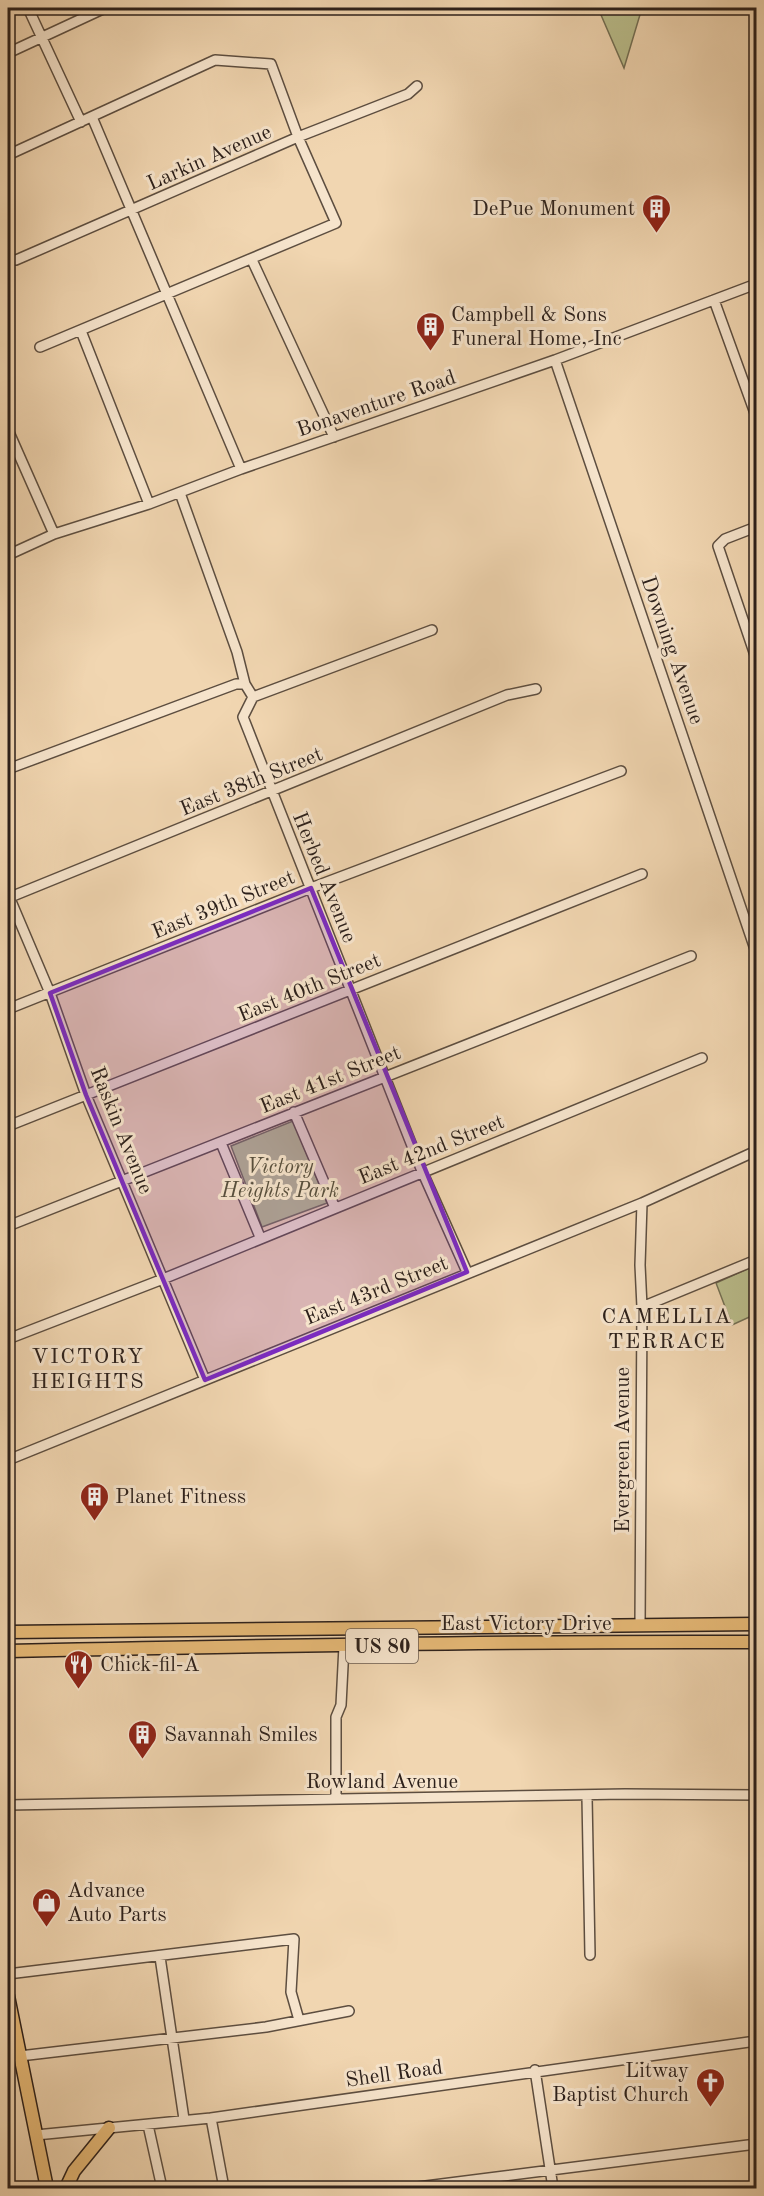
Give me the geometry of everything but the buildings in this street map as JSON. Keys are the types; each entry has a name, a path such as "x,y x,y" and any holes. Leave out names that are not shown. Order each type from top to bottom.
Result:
{"main road":[{"name":"East Victory Drive","path":"8,1632 756,1624"},
{"path":"726,1642 727,1625"},
{"path":"471,1627 471,1642"},
{"name":"East Victory Drive","path":"8,1651 471,1642 756,1642"},
{"path":"8,1996 47,2188"},
{"path":"66,2188 74,2170 109,2128"}],"street":[{"path":"28,8 81,122"},
{"path":"8,54 105,8"},
{"path":"8,155 215,60 271,64 298,137 336,223 40,347"},
{"name":"Larkin Avenue","path":"15,260 298,137 408,94 417,86"},
{"path":"92,117 241,469"},
{"path":"252,260 334,437"},
{"name":"Bonaventure Road","path":"8,555 54,534 149,504 241,469 555,360 756,284"},
{"path":"714,300 756,416"},
{"path":"81,331 149,504"},
{"name":"Downing Avenue","path":"555,360 756,952"},
{"path":"8,430 54,534"},
{"path":"180,493 237,652 245,684 253,697 432,630"},
{"path":"756,527 724,539 718,546 756,658"},
{"path":"8,769 236,684 245,684"},
{"name":"East 38th Street","path":"8,897 271,793 507,695 536,689"},
{"name":"Herbed Avenue","path":"253,697 243,717 271,793 352,990 422,1171 467,1272"},
{"name":"East 39th Street","path":"8,1009 311,888 621,771"},
{"name":"East 40th Street","path":"8,1126 624,879 642,874"},
{"name":"Raskin Avenue","path":"8,897 50,993 86,1095 205,1380"},
{"name":"East 41st Street","path":"8,1226 691,956"},
{"name":"East 42nd Street","path":"8,1339 163,1279 260,1237 702,1058"},
{"path":"294,1112 335,1208"},
{"path":"221,1143 260,1237"},
{"name":"East 43rd Street","path":"8,1460 642,1203 756,1151"},
{"name":"Evergreen Avenue","path":"640,1625 642,1203"},
{"path":"642,1307 756,1260"},
{"path":"336,1799 336,1717 342,1705 344,1646"},
{"name":"Rowland Avenue","path":"8,1805 756,1795"},
{"path":"587,1797 590,1955"},
{"path":"8,1974 294,1939 291,1992 299,2020"},
{"path":"160,1957 184,2119"},
{"path":"20,2056 266,2027 349,2011"},
{"name":"Shell Road","path":"36,2135 211,2118 535,2070 756,2041"},
{"path":"535,2070 553,2188"},
{"path":"211,2118 224,2188"},
{"path":"148,2125 162,2188"},
{"path":"410,2188 756,2144"}],"highlighted area":[{"path":"311,888 467,1272 205,1380 86,1095 50,993"}],"green space":[{"path":"598,8 642,8 624,68"},
{"name":"Victory Heights Park","path":"293,1121 327,1203 262,1227 231,1146"},
{"path":"756,1265 756,1314 732,1325 716,1283"}],"place":[{"name":"DePue Monument","path":"656,234"},
{"name":"Campbell & Sons Funeral Home, Inc","path":"430,352"},
{"name":"Planet Fitness","path":"94,1522"},
{"name":"Chick-fil-A","path":"79,1690"},
{"name":"Savannah Smiles","path":"143,1760"},
{"name":"Advance Auto Parts","path":"46,1928"},
{"name":"Litway Baptist Church","path":"710,2108"}],"district":[{"name":"CAMELLIA TERRACE","path":"667,1328"},
{"name":"VICTORY HEIGHTS","path":"88,1368"}]}
